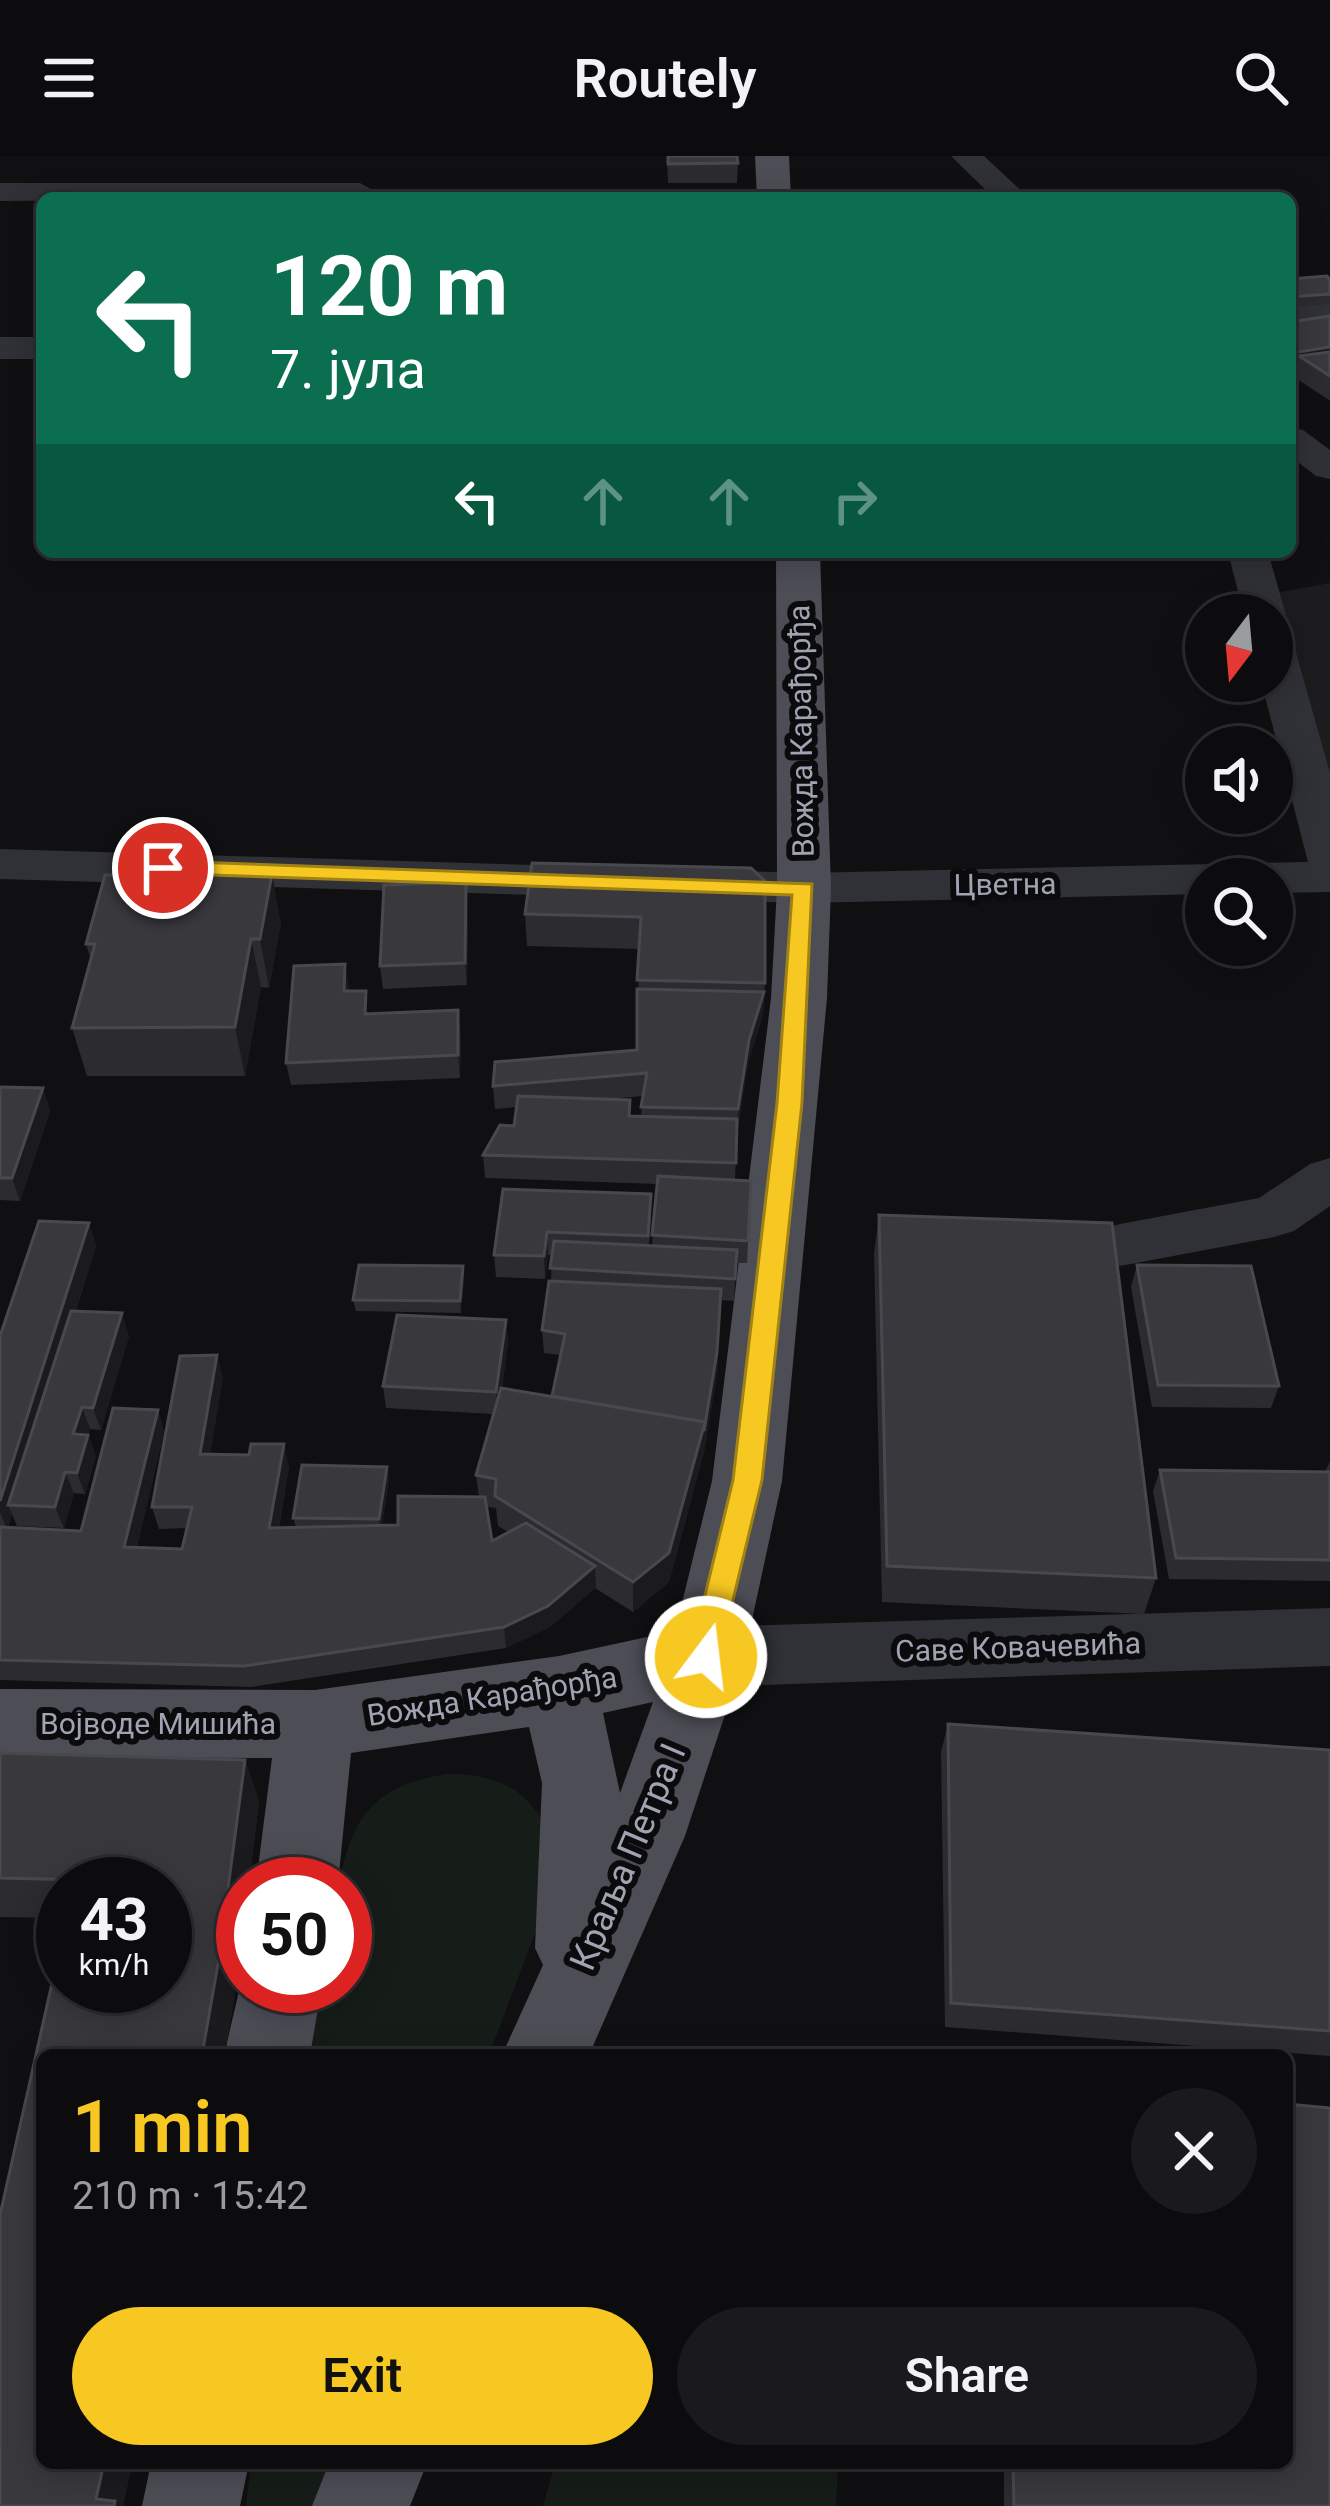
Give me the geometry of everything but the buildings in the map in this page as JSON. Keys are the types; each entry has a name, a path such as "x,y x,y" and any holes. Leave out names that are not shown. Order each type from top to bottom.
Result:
{"main road":[{"path":"772,156 774,192"},
{"name":"Вожда Карађорђа","path":"315,1724 560,1689 706,1657 747,1480 790,1103 804,889 798,558"},
{"name":"Краља Петра I","path":"560,2018 645,1836 706,1657"},
{"path":"560,1689 581,1783 560,2018"},
{"name":"Војводе Мишића","path":"0,1723 315,1724"},
{"path":"300,1857 315,1724"},
{"path":"269,2049 275,2013"},
{"path":"191,2506 199,2469"},
{"path":"361,2506 376,2469"}],"street":[{"path":"360,192 367,156"},
{"path":"966,156 1006,192"},
{"path":"0,192 36,192"},
{"path":"1296,313 1330,310"},
{"path":"0,348 36,348"},
{"path":"1296,442 1330,468"},
{"path":"1250,558 1259,594"},
{"path":"1288,702 1330,859"},
{"name":"Цветна","path":"0,864 804,889 1185,880"},
{"path":"1293,878 1330,877"},
{"path":"1120,1245 1274,1216 1330,1178"},
{"name":"Саве Ковачевића","path":"706,1657 1330,1636"}],"shaded area":[{"path":"1330,583 1330,851 1293,659 1293,594 1280,592"},
{"path":"447,1774 507,1786 533,1807 563,1859 491,2049 309,2049 316,2013 372,2013 372,1857 345,1857 371,1807 402,1786"},
{"path":"250,2469 330,2469 316,2506 246,2506"},
{"path":"553,2469 838,2469 836,2506 543,2506"}],"route":[{"path":"163,868 804,889 790,1103 747,1480 706,1657"}]}
